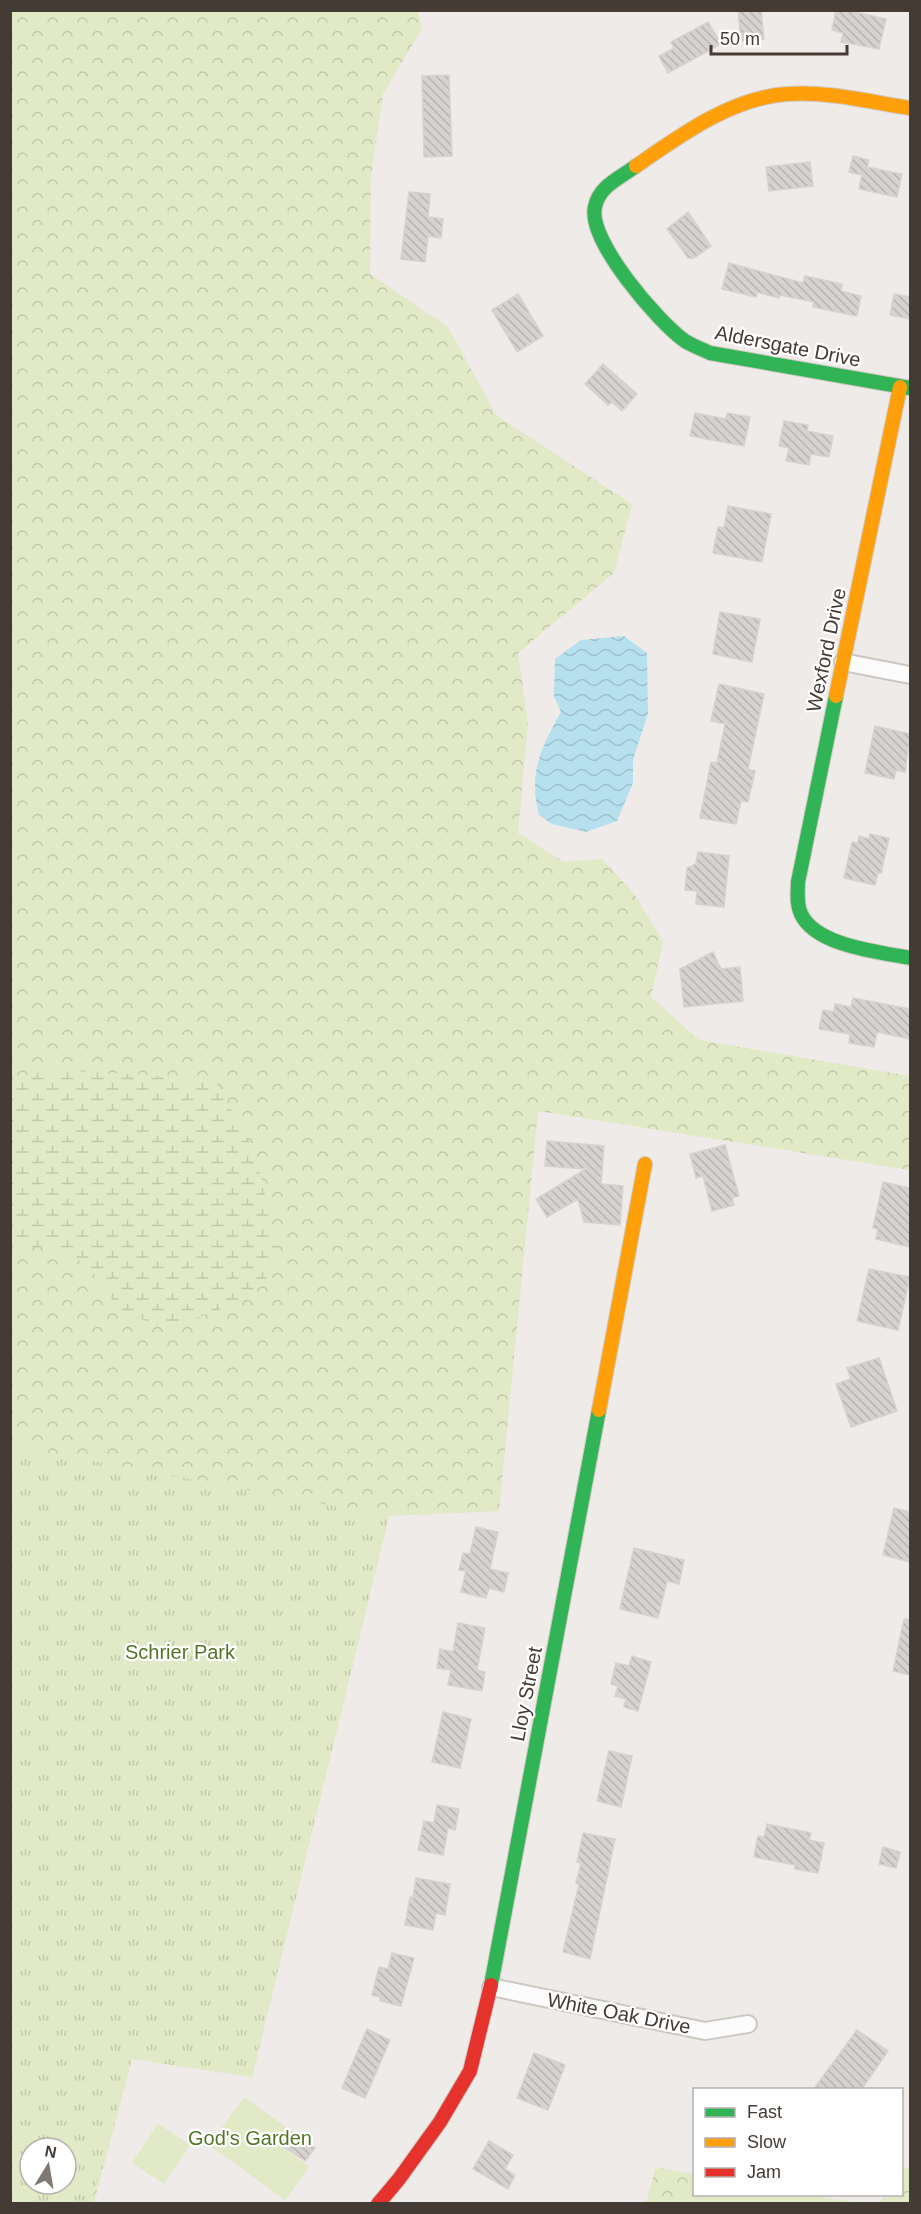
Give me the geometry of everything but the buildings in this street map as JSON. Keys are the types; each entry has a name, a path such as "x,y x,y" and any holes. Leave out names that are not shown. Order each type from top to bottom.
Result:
{"street":[{"name":"Aldersgate Drive","path":"905,388 720,355 685,342 669,328 614,261 597,233 594,216 595,205 602,190 704,122 755,100 775,94 798,93 910,108"},
{"name":"Wexford Drive","path":"905,388 843,662 798,882 797,903 805,921 820,935 844,944 910,958"},
{"path":"843,662 910,675"},
{"name":"Lloy Street","path":"378,2204 440,2122 470,2071 490,1987 645,1164"},
{"name":"White Oak Drive","path":"490,1987 705,2031 748,2024"}],"green space":[{"path":"11,11 418,11 422,28 383,94 371,176 370,274 448,327 496,415 632,504 614,573 518,653 528,723 518,833 564,862 602,859 635,895 663,942 651,997 699,1040 910,1076 910,1170 538,1111 499,1511 389,1516 252,2077 132,2059 94,2203 11,2204"},
{"path":"51,1070 148,1075 217,1084 255,1152 276,1242 265,1284 219,1310 165,1328 120,1311 87,1264 42,1246 11,1250 11,1078"},
{"name":"Schrier Park","path":"11,1446 389,1516 252,2077 132,2059 91,2203 11,2203"},
{"name":"God's Garden","path":"244,2097 290,2130 279,2145 309,2167 285,2200 209,2145"},
{"path":"158,2124 190,2145 164,2184 132,2163"},
{"path":"656,2167 693,2174 693,2196 815,2196 859,2203 646,2203"},
{"path":"905,2167 910,2169 910,2203 879,2203 884,2196 903,2196"}],"water":[{"path":"624,636 647,653 648,713 633,760 633,783 617,821 586,832 552,824 539,815 535,786 542,749 561,712 554,696 555,659 581,640"}],"traffic: fast":[{"path":"636,166 611,183 601,193 595,207 596,221 602,239 627,280 659,317 685,341 710,353 910,388"},
{"path":"836,696 798,882 799,910 809,925 820,934 850,946 910,958"},
{"path":"491,1985 599,1410"}],"traffic: slow":[{"path":"636,166 707,120 726,110 766,97 802,93 818,94 910,108"},
{"path":"836,696 900,387"},
{"path":"599,1410 645,1164"}],"traffic: jam":[{"path":"378,2204 440,2122 470,2071 491,1985"}]}
